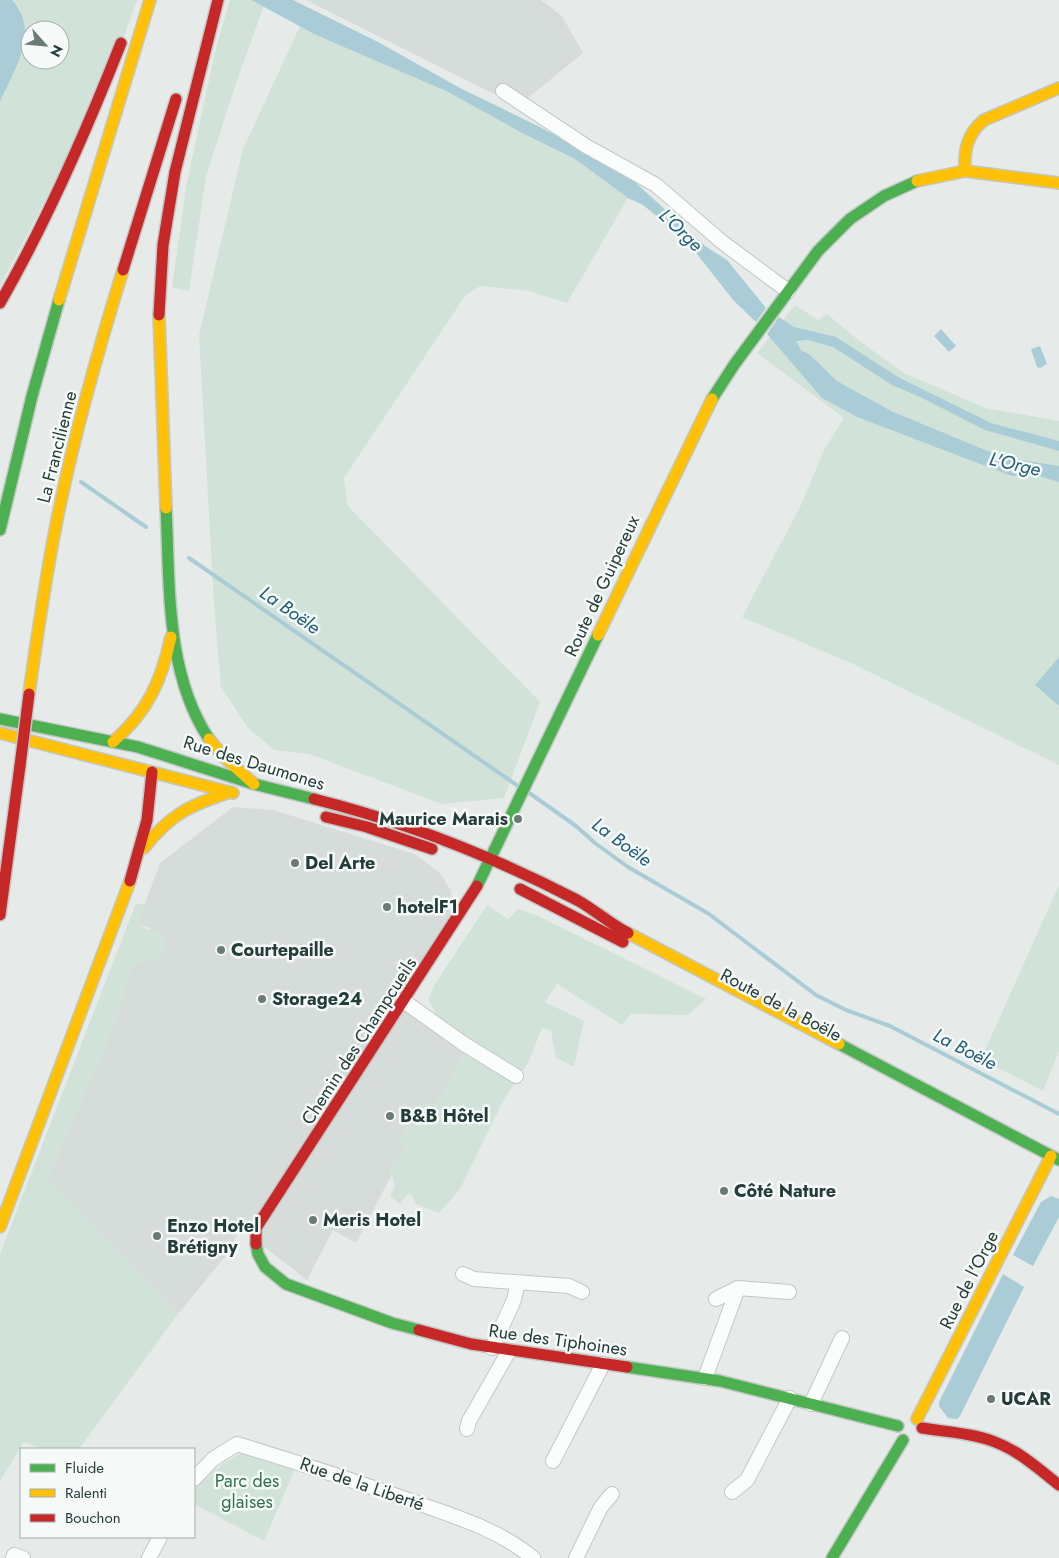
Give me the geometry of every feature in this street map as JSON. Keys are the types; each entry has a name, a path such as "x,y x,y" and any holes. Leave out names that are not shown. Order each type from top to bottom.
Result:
{"main road":[{"name":"La Francilienne","path":"0,530 18,446 45,346 150,0"},
{"path":"212,2 175,172 163,245 159,314 160,380 173,626 185,686 199,722 223,756 254,784"},
{"path":"0,303 46,220 93,114 124,35"},
{"name":"La Francilienne","path":"0,915 50,552 72,452 97,360 180,86"},
{"path":"965,171 966,140 973,128 984,120 1059,88"},
{"name":"Route de Guipereux","path":"491,869 528,782 662,498 712,400 775,308 818,250 850,219 884,196 920,180 965,171 1001,174 1059,183"},
{"path":"90,755 113,742 138,719 156,690 162,675 173,626"},
{"name":"Rue des Daumones","path":"0,719 138,747 254,784 374,814 462,846 491,869"},
{"name":"Rue des Daumones","path":"0,733 248,797"},
{"path":"0,1227 77,1026 139,854 152,797 152,772 138,747"},
{"path":"139,854 154,833 173,814 200,801 230,792"},
{"name":"Rue des Daumones","path":"312,813 367,828 441,853"},
{"path":"472,865 491,869"},
{"name":"Chemin des Champcueils","path":"256,1228 406,1002 491,869"},
{"name":"Route de la Boële","path":"491,869 576,900 603,915 622,930 1052,1160 1059,1170"},
{"name":"Route de la Boële","path":"511,884 1052,1160"},
{"name":"Rue de l'Orge","path":"832,1558 915,1433 1052,1160"},
{"name":"Rue des Tiphoines","path":"256,1228 254,1242 257,1256 275,1278 286,1284 408,1328 509,1351 704,1378 898,1426"},
{"path":"915,1433 905,1418 898,1426 898,1434 971,1435 994,1442 1024,1458 1059,1485"}],"street":[{"path":"503,91 586,146 656,185 722,242 788,291"},
{"path":"406,1002 464,1044 516,1076"},
{"path":"463,1274 474,1279 569,1286 582,1292"},
{"path":"492,1348 514,1300 518,1283"},
{"path":"704,1378 738,1288"},
{"path":"716,1299 738,1288 789,1292"},
{"path":"811,1404 842,1338"},
{"path":"467,1429 509,1351"},
{"path":"553,1461 603,1364"},
{"path":"732,1492 747,1480 790,1398"},
{"name":"Rue de la Liberté","path":"195,1478 213,1459 236,1444 338,1476 473,1523 500,1535 533,1558"},
{"path":"576,1558 601,1507 612,1494"},
{"path":"149,1558 159,1538"}],"shaded area":[{"path":"306,0 541,0 562,16 583,53 523,102 502,86 496,95"},
{"path":"233,807 273,810 415,854 440,873 451,891 450,914 406,1002 466,1051 437,1103 417,1128 407,1126 400,1138 405,1147 390,1170 392,1174 356,1243 333,1230 307,1280 240,1228 228,1253 178,1314 47,1179 113,1027 132,965 151,928 137,925 160,863"}],"green space":[{"path":"12,0 137,0 108,81 0,286 0,102 20,56 20,70 70,70 70,20 21,20 21,11"},
{"path":"230,0 266,0 234,89 206,177 189,291 172,288 186,187 216,48"},
{"path":"300,26 446,91 522,133 575,159 628,198 567,303 529,291 480,286 465,296 344,478 348,506 540,702 504,798 442,804 309,754 274,750 248,728 221,687 214,605 199,335 243,149"},
{"path":"795,305 818,320 827,314 857,339 904,373 986,408 1059,421 1059,657 1035,685 1059,706 1059,765 851,663 742,617 800,507 824,450 844,418 757,353"},
{"path":"1059,885 1059,1051 1043,1091 981,1059"},
{"path":"136,903 145,905 137,925 165,935 166,946 162,956 132,965 113,1027 47,1179 178,1314 80,1448 39,1448 24,1442 0,1481 0,1254"},
{"path":"487,905 508,919 518,909 536,915 706,999 688,1015 631,1014 622,1025 557,984 545,1002 584,1021 574,1067 556,1058 551,1031 542,1028 529,1061 504,1099 460,1189 439,1213 416,1204 411,1194 406,1196 400,1204 390,1196 395,1185 390,1170 405,1147 400,1138 407,1126 417,1128 424,1121 416,1111 421,1103 437,1103 466,1051 464,1044 469,1038 438,1018 428,1000 435,984"},
{"name":"Parc des glaises","path":"241,1453 258,1456 295,1469 264,1541 195,1505 195,1488 222,1464"}],"water":[{"path":"0,0 12,0 20,12 22,20 20,20 20,58 0,102"},
{"name":"L'Orge","path":"251,0 293,0 378,42 460,88 538,126 625,173 705,246 727,260 766,308 756,322 734,301 685,239 643,205 628,198 575,159 522,133 446,91 314,34"},
{"name":"L'Orge","path":"779,317 794,327 836,337 898,377 991,423 1059,441 1059,451 985,430 892,385 833,347 808,340 796,341 801,350 810,355 837,381 891,411 1002,457 1059,466 1059,482 1039,476 1012,476 857,417 822,398 767,334"},
{"path":"941,329 956,346 949,352 934,336"},
{"path":"1040,346 1047,364 1040,368 1037,367 1031,349"},
{"path":"1059,657 1059,706 1035,685"},
{"path":"1051,1196 1059,1199 1059,1217 1033,1266 1013,1255 1041,1202"},
{"path":"1003,1274 1024,1287 960,1416 957,1419 948,1418 939,1406 939,1402"}],"waterway":[{"name":"La Boële","path":"81,482 146,527"},
{"name":"La Boële","path":"189,558 518,786"},
{"name":"La Boële","path":"528,792 576,826 595,843 628,867 709,914 816,995 846,1010 890,1026 1059,1114"}],"traffic: fast":[{"path":"712,399 734,365 818,251 850,219 884,196 917,181"},
{"path":"0,530 32,396 59,300"},
{"path":"166,508 172,627 177,657 184,686 195,713 209,739"},
{"path":"477,886 598,635"},
{"path":"0,719 138,747 254,784 314,799"},
{"path":"839,1044 1059,1160"},
{"path":"256,1244 258,1254 265,1267 286,1284 392,1323 419,1330"},
{"path":"627,1367 720,1381 898,1426"},
{"path":"832,1558 903,1440"}],"traffic: slow":[{"path":"59,300 150,0"},
{"path":"965,171 966,149 970,137 978,125 984,120 1059,88"},
{"path":"917,181 965,171 1059,183"},
{"path":"29,694 52,546 70,460 86,396 123,270"},
{"path":"159,315 166,508"},
{"path":"598,635 712,399"},
{"path":"113,742 135,719 151,695 163,668 171,637"},
{"path":"0,733 233,793"},
{"path":"209,739 224,757 254,784"},
{"path":"144,848 163,827 182,812 204,801 230,792"},
{"path":"0,1227 130,881"},
{"path":"628,933 839,1044"},
{"path":"917,1419 1051,1156"}],"traffic: jam":[{"path":"159,315 163,245 175,172 218,0"},
{"path":"0,303 18,271 65,175 121,43"},
{"path":"123,270 176,99"},
{"path":"20,766 29,694"},
{"path":"0,915 20,766"},
{"path":"130,881 147,820 152,772"},
{"path":"314,799 415,829 481,855 577,900 628,933"},
{"path":"326,817 367,827 432,849"},
{"path":"256,1244 256,1228 477,886"},
{"path":"520,889 623,942"},
{"path":"419,1330 471,1344 627,1367"},
{"path":"922,1428 968,1435 995,1442 1021,1455 1059,1485"}],"place":[{"name":"Maurice Marais","path":"518,819"},
{"name":"Del Arte","path":"295,863"},
{"name":"hotelF1","path":"387,907"},
{"name":"Courtepaille","path":"221,950"},
{"name":"Storage24","path":"262,999"},
{"name":"B&B Hôtel","path":"390,1116"},
{"name":"Côté Nature","path":"724,1191"},
{"name":"Meris Hotel","path":"313,1220"},
{"name":"Enzo Hotel Brétigny","path":"157,1236"},
{"name":"UCAR","path":"991,1399"}]}
